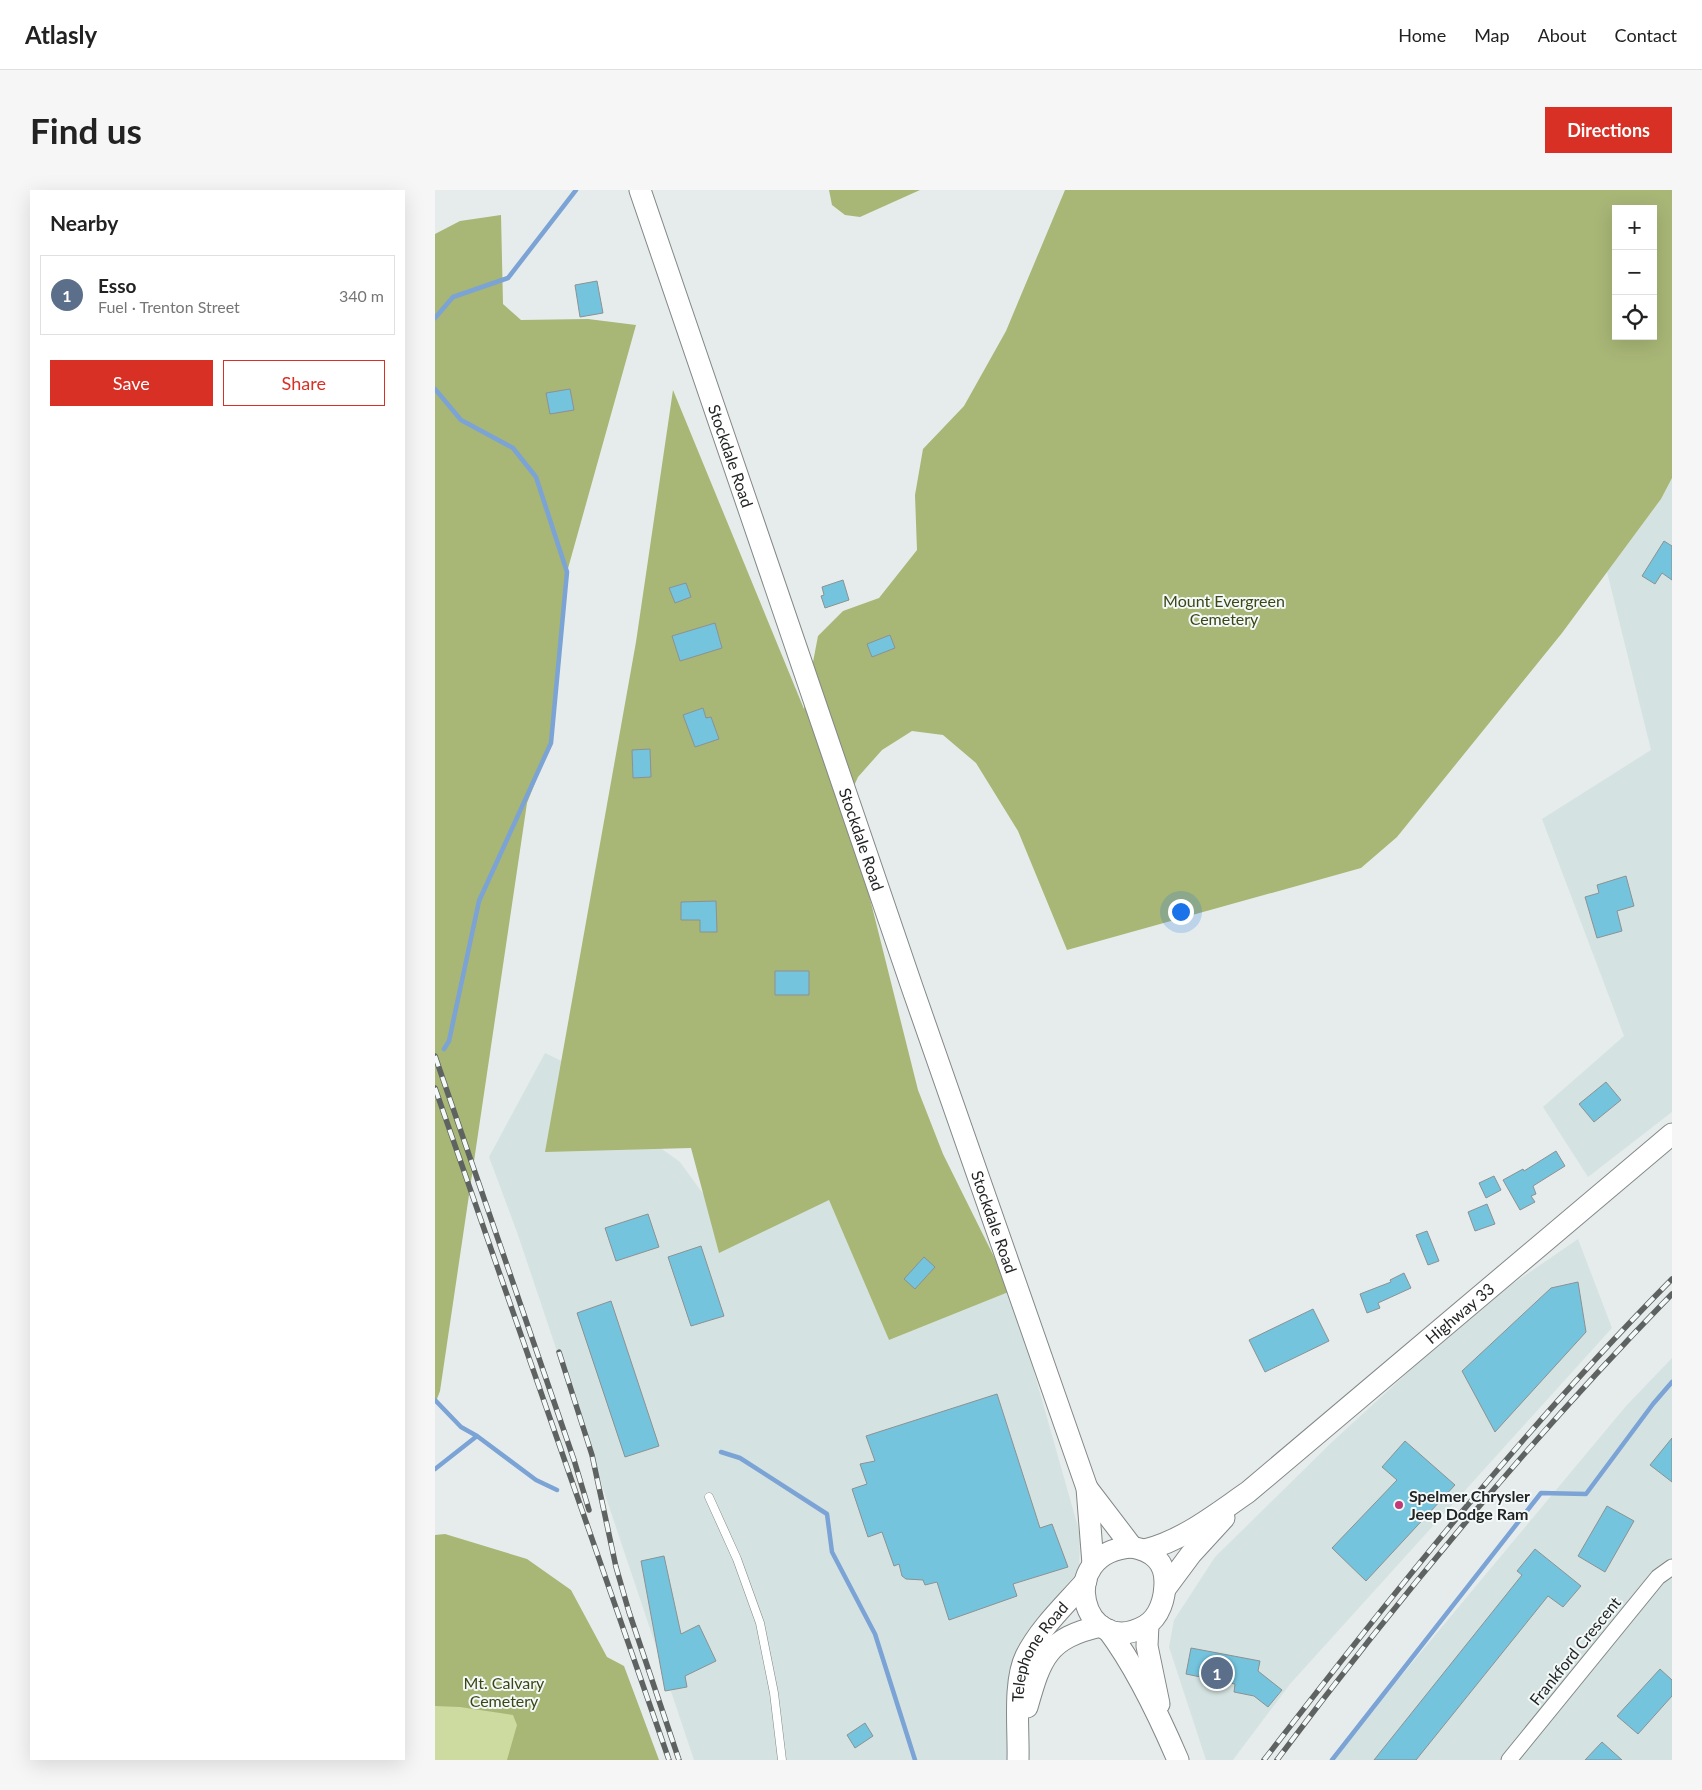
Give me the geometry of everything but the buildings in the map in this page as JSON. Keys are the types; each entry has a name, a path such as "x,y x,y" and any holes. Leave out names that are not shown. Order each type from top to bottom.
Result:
{"street":[{"name":"Stockdale Road","path":"641,190 909,977 1087,1488 1089,1572"},
{"name":"Highway 33","path":"1139,1548 1160,1546 1186,1534 1248,1492 1672,1134"},
{"name":"Stockdale Road","path":"1087,1488 1139,1548"},
{"name":"Highway 33","path":"1165,1588 1191,1554 1248,1492"},
{"path":"1105,1628 1130,1632 1148,1624 1159,1610 1165,1588 1161,1564 1152,1553 1139,1548 1111,1550 1099,1557 1089,1572 1084,1594 1087,1609 1121,1647 1163,1726 1178,1760"},
{"name":"Frankford Crescent","path":"1509,1760 1658,1577 1672,1567"},
{"name":"Telephone Road","path":"1018,1760 1020,1685 1025,1658 1045,1628 1089,1572"},
{"path":"1148,1624 1148,1652 1163,1726"},
{"name":"Telephone Road","path":"1019,1734 1035,1680 1049,1650 1065,1638 1105,1628"}],"lane":[{"path":"709,1497 737,1559 760,1623 774,1693 782,1760"}],"shaded area":[{"path":"1672,478 1672,1112 1588,1177 1543,1107 1624,1036 1542,819 1651,750 1607,572 1661,499"},
{"path":"545,1053 643,1100 662,1149 680,1162 720,1217 829,1200 889,1340 1011,1291 1080,1534 1079,1576 1014,1655 1008,1760 694,1760 517,1232 489,1157"},
{"path":"1578,1239 1612,1328 1290,1684 1233,1760 1206,1760 1169,1647 1174,1620 1215,1557 1331,1443 1479,1307"},
{"path":"1672,1358 1672,1760 1331,1760 1626,1406"}],"green space":[{"path":"829,190 920,190 860,217 845,215 832,205"},
{"name":"Mount Evergreen Cemetery","path":"1065,190 1672,190 1672,478 1661,499 1562,633 1397,837 1361,868 1067,950 1018,831 976,763 943,735 912,731 882,750 858,777 846,803 918,1090 943,1154 1011,1291 889,1340 829,1200 719,1253 691,1148 545,1152 636,642 673,390 804,709 818,636 843,611 879,598 917,550 915,495 923,449 964,406 1006,331"},
{"path":"501,215 503,304 521,320 588,319 636,325 567,572 551,743 527,803 440,1391 435,1404 435,234 460,221"},
{"name":"Mt. Calvary Cemetery","path":"445,1534 527,1559 571,1590 607,1657 624,1666 659,1760 507,1760 517,1725 513,1715 460,1707 435,1706 435,1535"},
{"path":"435,1590 604,1760 435,1760"}],"waterway":[{"path":"435,318 453,297 508,278 576,190"},
{"path":"435,389 461,420 513,448 536,477 567,572 551,743 479,901 449,1041 444,1049"},
{"path":"1332,1760 1541,1493 1586,1494 1653,1404 1672,1382"},
{"path":"435,1400 461,1427 477,1436 536,1480 557,1490"},
{"path":"435,1469 477,1436"},
{"path":"721,1452 740,1458 827,1514 832,1552 875,1634 915,1760"}],"railway":[{"path":"435,1056 574,1460 589,1510"},
{"path":"435,1088 669,1760"},
{"path":"1264,1760 1361,1635 1461,1513 1564,1394 1672,1279"},
{"path":"1277,1760 1370,1639 1467,1521 1568,1405 1672,1294"},
{"path":"559,1352 592,1455 616,1567 629,1612 679,1760"}],"place":[{"name":"Spelmer Chrysler Jeep Dodge Ram","path":"1399,1505"},
{"name":"Esso","path":"1217,1673"}]}
